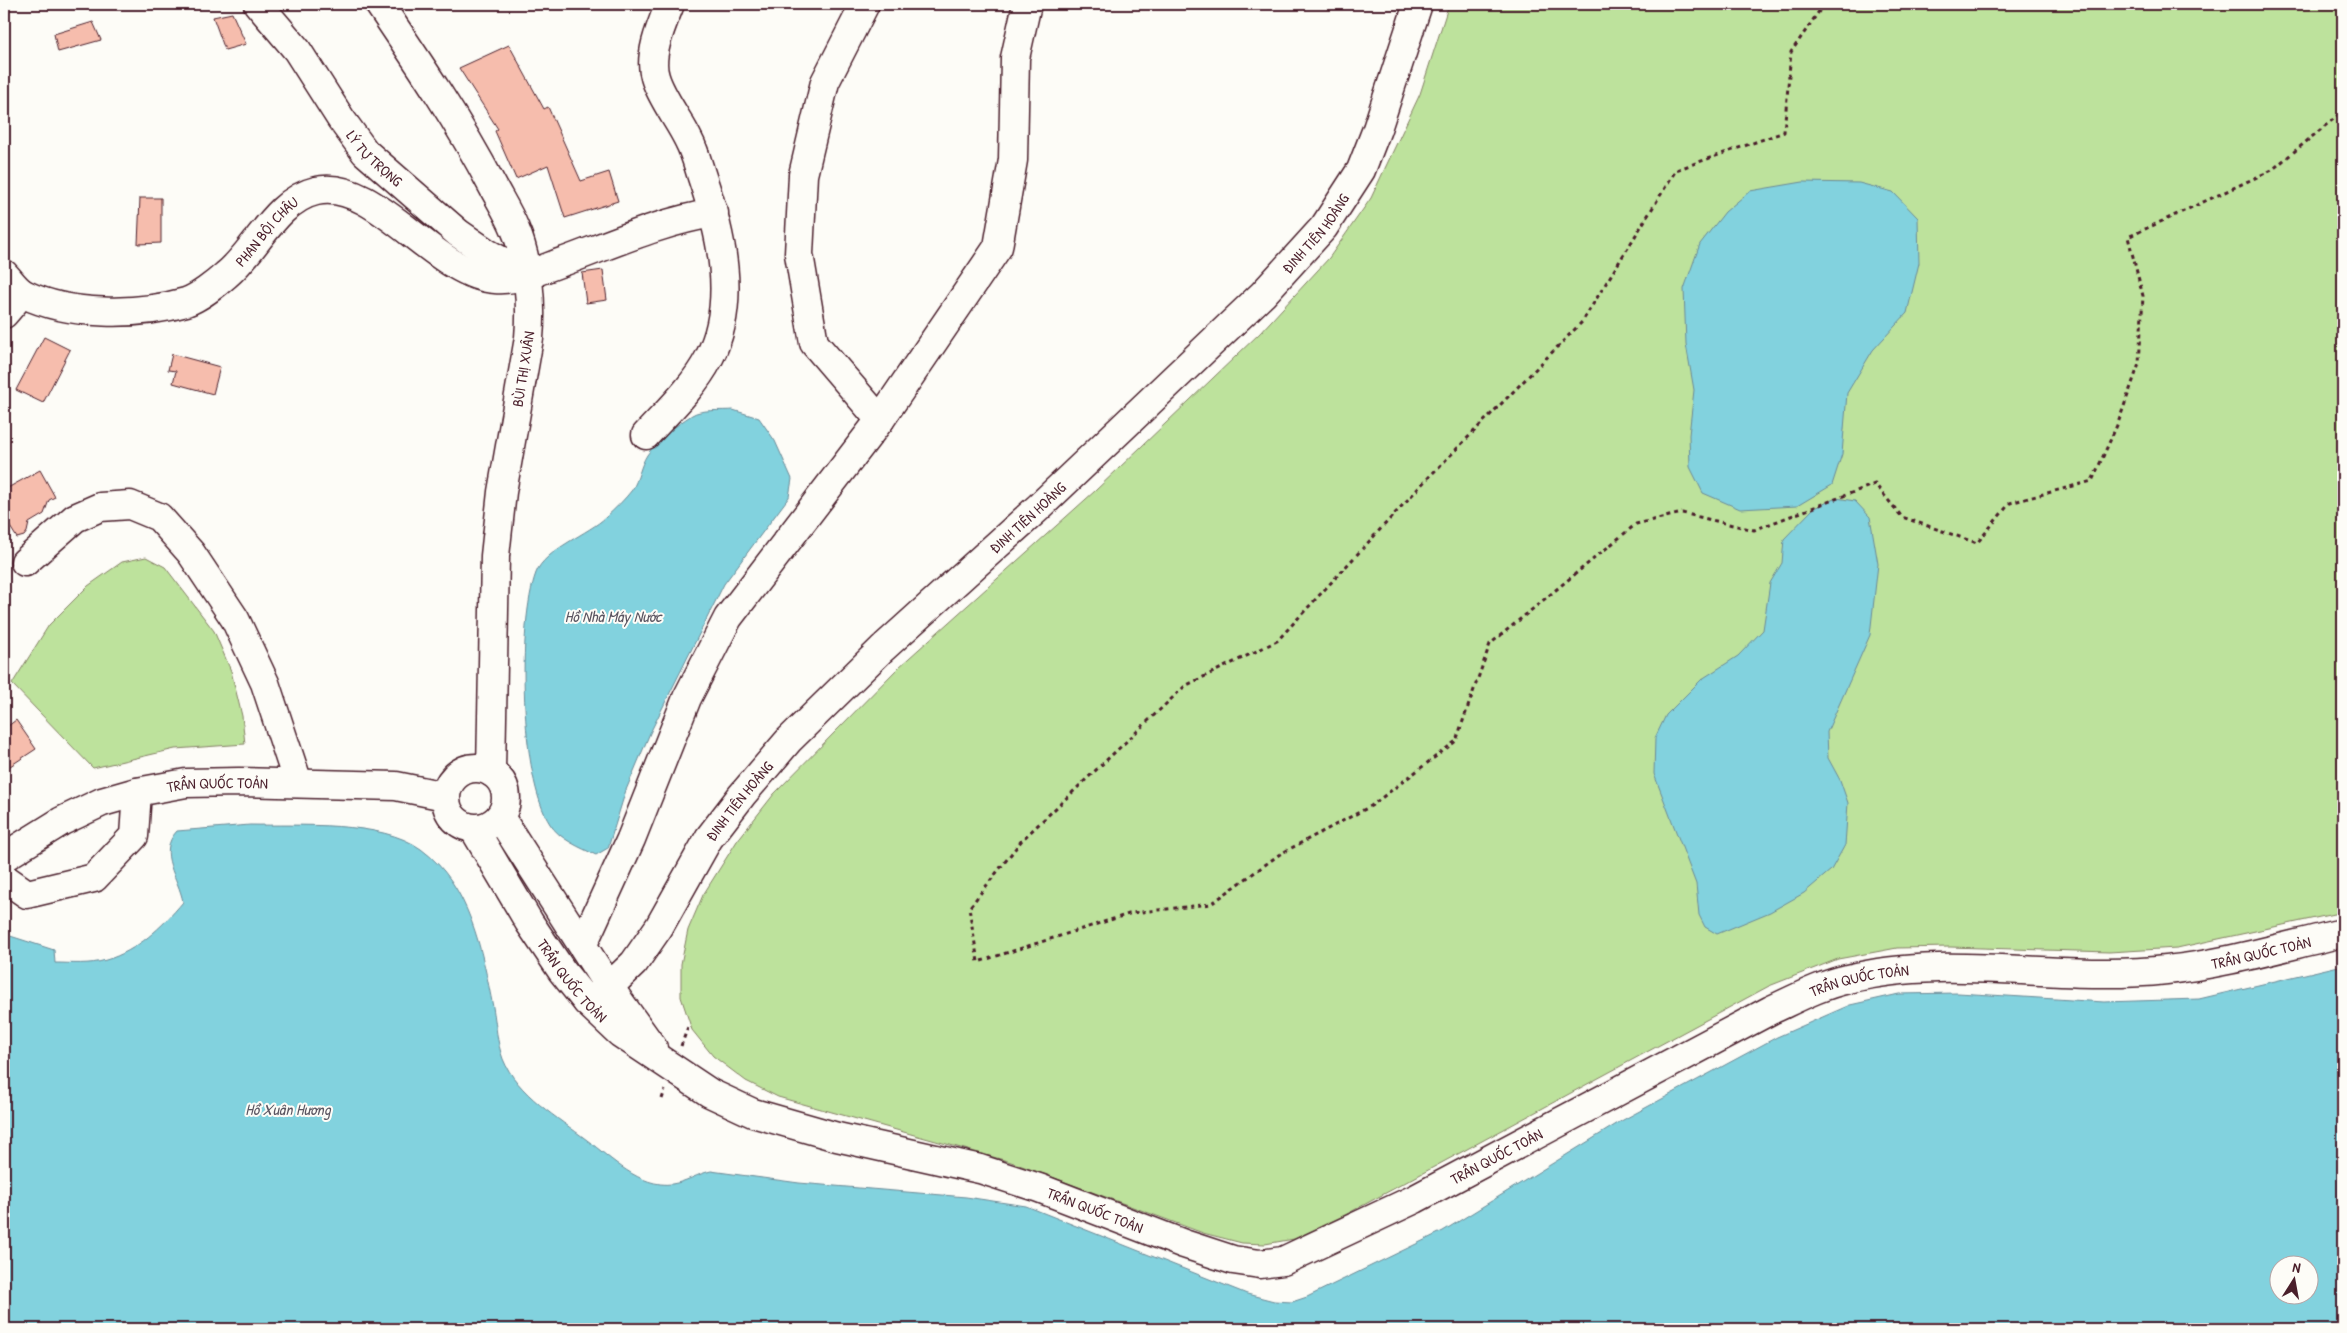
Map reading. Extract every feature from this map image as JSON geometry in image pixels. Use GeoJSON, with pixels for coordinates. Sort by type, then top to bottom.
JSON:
{"type":"FeatureCollection","features":[{"type":"Feature","properties":{"kind":"main road","name":"LÝ TỰ TRỌNG"},"geometry":{"type":"LineString","coordinates":[[258,4],[297,50],[341,119],[365,152],[458,233],[487,253],[527,275]]}},
{"type":"Feature","properties":{"kind":"main road","name":"BÙI THỊ XUÂN"},"geometry":{"type":"LineString","coordinates":[[379,4],[420,64],[478,158],[516,230],[527,275],[531,312],[529,338],[502,492],[495,556],[491,772]]}},
{"type":"Feature","properties":{"kind":"main road"},"geometry":{"type":"LineString","coordinates":[[646,435],[704,367],[716,340],[724,301],[722,249],[714,213],[690,142],[655,77],[654,62],[660,30],[670,4]]}},
{"type":"Feature","properties":{"kind":"main road"},"geometry":{"type":"LineString","coordinates":[[865,4],[822,91],[803,175],[799,254],[814,343],[880,420]]}},
{"type":"Feature","properties":{"kind":"main road"},"geometry":{"type":"LineString","coordinates":[[583,944],[631,839],[687,698],[728,618],[880,420],[998,247],[1013,160],[1015,58],[1027,4]]}},
{"type":"Feature","properties":{"kind":"main road","name":"ĐINH TIÊN HOÀNG"},"geometry":{"type":"LineString","coordinates":[[587,1002],[609,987],[634,963],[659,927],[709,838],[742,795],[789,740],[882,649],[1039,507],[1263,294],[1324,227],[1361,170],[1377,129],[1418,4]]}},
{"type":"Feature","properties":{"kind":"main road","name":"PHAN BỘI CHÂU"},"geometry":{"type":"LineString","coordinates":[[13,284],[76,310],[138,310],[188,302],[227,275],[258,238],[297,199],[315,191],[335,189],[379,209],[462,270],[495,280],[527,275],[683,218],[714,213]]}},
{"type":"Feature","properties":{"kind":"main road"},"geometry":{"type":"LineString","coordinates":[[4,314],[13,284]]}},
{"type":"Feature","properties":{"kind":"main road"},"geometry":{"type":"LineString","coordinates":[[25,562],[75,518],[100,507],[130,505],[159,517],[191,552],[236,620],[265,683],[298,782]]}},
{"type":"Feature","properties":{"kind":"main road"},"geometry":{"type":"LineString","coordinates":[[473,768],[491,772],[502,783],[506,798],[505,808],[500,817],[485,827],[474,829],[455,820],[449,812],[446,796],[452,781],[463,771],[473,768]]}},
{"type":"Feature","properties":{"kind":"main road","name":"TRẦN QUỐC TOẢN"},"geometry":{"type":"LineString","coordinates":[[4,857],[62,821],[102,802],[136,792],[186,783],[298,782],[396,786],[446,796]]}},
{"type":"Feature","properties":{"kind":"main road"},"geometry":{"type":"LineString","coordinates":[[4,878],[27,894],[94,878],[134,836],[136,792]]}},
{"type":"Feature","properties":{"kind":"main road","name":"TRẦN QUỐC TOẢN"},"geometry":{"type":"LineString","coordinates":[[500,817],[609,987],[663,1061]]}},
{"type":"Feature","properties":{"kind":"main road","name":"TRẦN QUỐC TOẢN"},"geometry":{"type":"LineString","coordinates":[[474,829],[529,922],[562,971],[587,1002],[620,1033],[710,1093],[753,1113],[838,1137],[980,1169],[1038,1188],[1184,1244],[1233,1260],[1260,1264],[1283,1261],[1406,1203],[1771,1010],[1840,981],[1918,970],[2081,972],[2165,970],[2223,960],[2343,933]]}},
{"type":"Feature","properties":{"kind":"path"},"geometry":{"type":"LineString","coordinates":[[1824,4],[1791,52],[1784,132],[1676,170],[1582,322],[1425,481],[1277,641],[1185,686],[1022,840],[969,908],[978,962],[1132,913],[1211,904],[1280,854],[1371,806],[1456,741],[1490,644],[1636,524],[1682,513],[1754,530],[1875,484],[1902,517],[1977,542],[2010,503],[2092,482],[2118,423],[2139,364],[2143,296],[2128,237],[2272,170],[2343,111]]}},
{"type":"Feature","properties":{"kind":"green space"},"geometry":{"type":"Polygon","coordinates":[[[1449,4],[2343,4],[2343,912],[2177,948],[2109,952],[1950,947],[1897,948],[1838,959],[1769,986],[1345,1215],[1294,1239],[1265,1244],[1242,1243],[1203,1233],[1011,1162],[778,1097],[746,1081],[713,1056],[692,1030],[681,997],[681,964],[688,930],[703,895],[737,841],[774,794],[899,667],[1095,491],[1260,333],[1329,258],[1371,198],[1420,94],[1449,4]]]}},
{"type":"Feature","properties":{"kind":"green space"},"geometry":{"type":"Polygon","coordinates":[[[146,557],[165,567],[214,631],[231,671],[242,716],[245,744],[175,749],[93,768],[12,684],[49,625],[88,586],[122,562],[146,557]]]}},
{"type":"Feature","properties":{"kind":"water"},"geometry":{"type":"Polygon","coordinates":[[[1803,182],[1859,183],[1893,192],[1918,218],[1919,263],[1907,313],[1873,350],[1847,393],[1842,454],[1832,485],[1797,506],[1740,509],[1703,493],[1690,467],[1689,435],[1694,390],[1686,344],[1684,289],[1700,244],[1725,212],[1750,191],[1803,182]]]}},
{"type":"Feature","properties":{"kind":"water","name":"Hồ Nhà Máy Nước"},"geometry":{"type":"Polygon","coordinates":[[[733,410],[759,418],[775,441],[792,479],[789,497],[724,584],[650,733],[626,790],[608,848],[596,855],[559,834],[550,824],[540,802],[532,773],[527,738],[524,663],[530,597],[536,573],[548,557],[557,549],[599,523],[623,500],[632,490],[647,455],[667,433],[696,413],[733,410]]]}},
{"type":"Feature","properties":{"kind":"water"},"geometry":{"type":"Polygon","coordinates":[[[1836,498],[1855,501],[1870,517],[1878,564],[1870,635],[1827,732],[1828,758],[1840,780],[1848,803],[1845,845],[1831,870],[1804,893],[1770,912],[1717,934],[1705,927],[1699,915],[1696,884],[1654,774],[1655,738],[1666,715],[1702,679],[1738,656],[1763,630],[1770,583],[1782,563],[1784,539],[1813,509],[1836,498]]]}},
{"type":"Feature","properties":{"kind":"water","name":"Hồ Xuân Hương"},"geometry":{"type":"Polygon","coordinates":[[[250,825],[315,825],[338,826],[384,833],[404,840],[421,849],[438,864],[451,881],[471,920],[484,964],[499,1047],[509,1072],[528,1094],[551,1114],[637,1177],[660,1184],[672,1184],[711,1171],[799,1183],[966,1197],[1026,1206],[1247,1294],[1274,1301],[1292,1302],[1307,1297],[1443,1231],[1623,1120],[1777,1037],[1850,1005],[1899,994],[1958,993],[2104,1002],[2199,999],[2343,965],[2343,1329],[4,1329],[4,934],[54,950],[55,963],[94,963],[128,951],[158,929],[183,902],[169,857],[171,839],[177,831],[250,825]]]}},
{"type":"Feature","properties":{"kind":"building"},"geometry":{"type":"Polygon","coordinates":[[[232,13],[246,44],[225,50],[213,17],[232,13]]]}},
{"type":"Feature","properties":{"kind":"building"},"geometry":{"type":"Polygon","coordinates":[[[93,22],[101,40],[58,52],[54,34],[93,22]]]}},
{"type":"Feature","properties":{"kind":"building"},"geometry":{"type":"Polygon","coordinates":[[[509,45],[544,109],[548,107],[581,181],[609,172],[618,201],[565,218],[548,165],[516,179],[495,131],[498,129],[459,68],[509,45]]]}},
{"type":"Feature","properties":{"kind":"building"},"geometry":{"type":"Polygon","coordinates":[[[140,198],[161,198],[161,243],[138,244],[140,198]]]}},
{"type":"Feature","properties":{"kind":"building"},"geometry":{"type":"Polygon","coordinates":[[[603,270],[607,300],[586,303],[582,273],[603,270]]]}},
{"type":"Feature","properties":{"kind":"building"},"geometry":{"type":"Polygon","coordinates":[[[44,337],[70,350],[43,403],[16,390],[44,337]]]}},
{"type":"Feature","properties":{"kind":"building"},"geometry":{"type":"Polygon","coordinates":[[[172,354],[220,367],[213,394],[173,383],[176,371],[168,370],[172,354]]]}},
{"type":"Feature","properties":{"kind":"building"},"geometry":{"type":"Polygon","coordinates":[[[40,470],[55,497],[49,500],[44,514],[29,523],[24,536],[17,538],[4,517],[4,490],[40,470]]]}},
{"type":"Feature","properties":{"kind":"building"},"geometry":{"type":"Polygon","coordinates":[[[16,720],[36,749],[4,770],[4,729],[16,720]]]}}]}
